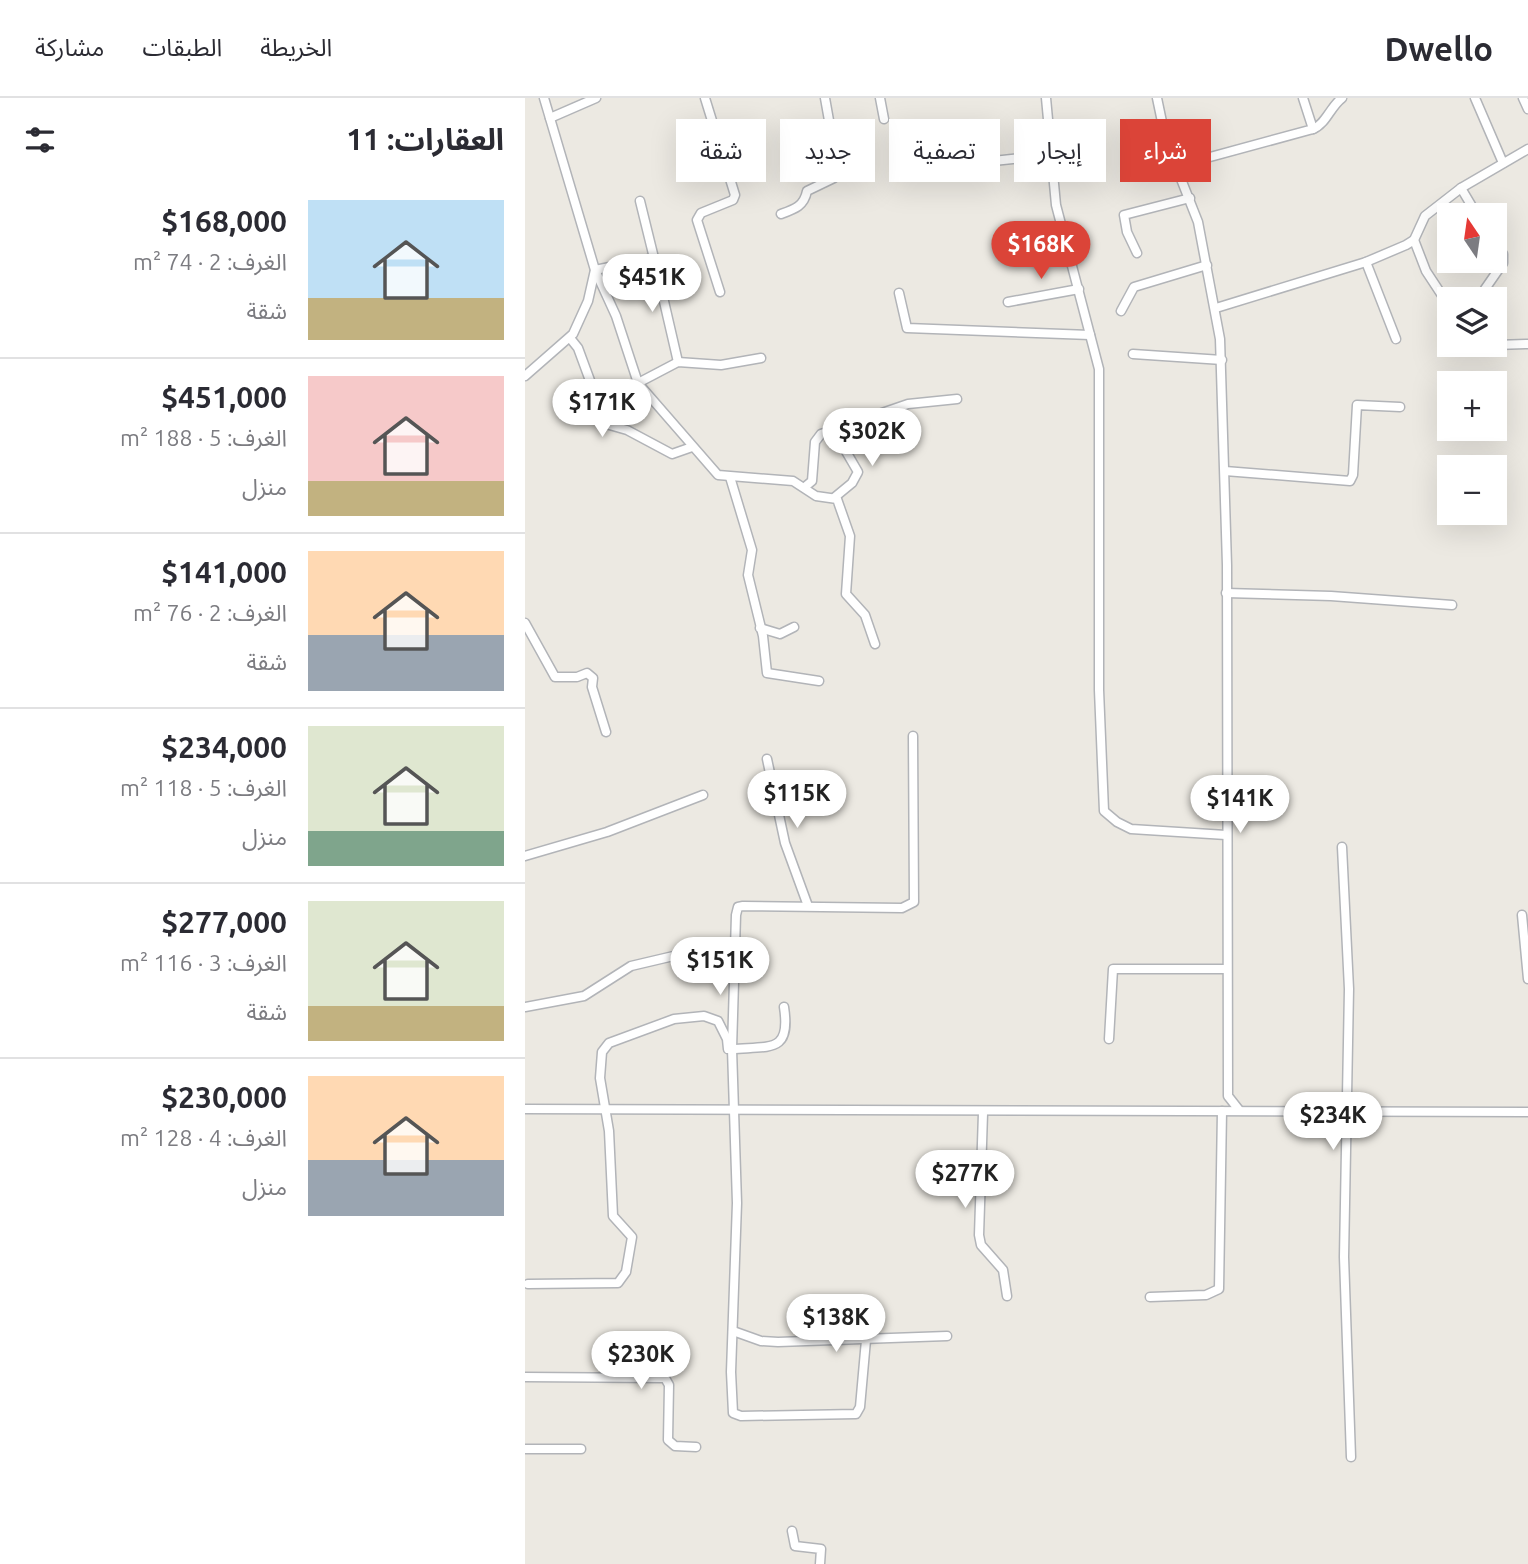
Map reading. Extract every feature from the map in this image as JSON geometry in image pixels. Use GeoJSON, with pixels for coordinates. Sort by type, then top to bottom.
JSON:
{"type":"FeatureCollection","features":[{"type":"Feature","properties":{"kind":"street"},"geometry":{"type":"LineString","coordinates":[[544,98],[594,270],[616,316],[638,383],[711,470],[730,477],[785,480],[806,486],[816,496],[835,496],[852,483],[858,472],[833,429]]}},
{"type":"Feature","properties":{"kind":"street"},"geometry":{"type":"LineString","coordinates":[[550,118],[596,98]]}},
{"type":"Feature","properties":{"kind":"street"},"geometry":{"type":"LineString","coordinates":[[705,98],[735,195],[726,205],[698,216],[720,292]]}},
{"type":"Feature","properties":{"kind":"street"},"geometry":{"type":"LineString","coordinates":[[781,214],[797,208],[806,198],[807,191],[834,178],[838,171],[825,98]]}},
{"type":"Feature","properties":{"kind":"street"},"geometry":{"type":"LineString","coordinates":[[880,98],[884,120]]}},
{"type":"Feature","properties":{"kind":"street"},"geometry":{"type":"LineString","coordinates":[[1046,98],[1047,119]]}},
{"type":"Feature","properties":{"kind":"street"},"geometry":{"type":"LineString","coordinates":[[1157,98],[1161,119]]}},
{"type":"Feature","properties":{"kind":"street"},"geometry":{"type":"LineString","coordinates":[[1303,98],[1313,130]]}},
{"type":"Feature","properties":{"kind":"street"},"geometry":{"type":"LineString","coordinates":[[1211,157],[1320,127],[1334,104],[1342,98]]}},
{"type":"Feature","properties":{"kind":"street"},"geometry":{"type":"LineString","coordinates":[[1475,98],[1503,163]]}},
{"type":"Feature","properties":{"kind":"street"},"geometry":{"type":"LineString","coordinates":[[1523,98],[1528,109]]}},
{"type":"Feature","properties":{"kind":"street"},"geometry":{"type":"LineString","coordinates":[[1216,308],[1366,262],[1414,240],[1425,216],[1461,188],[1528,149]]}},
{"type":"Feature","properties":{"kind":"street"},"geometry":{"type":"LineString","coordinates":[[1053,182],[1056,205],[1079,289],[1100,384],[1099,690],[1104,811],[1131,829],[1226,835]]}},
{"type":"Feature","properties":{"kind":"street"},"geometry":{"type":"LineString","coordinates":[[1150,1297],[1206,1295],[1219,1289],[1220,1111],[1228,1096],[1226,593],[1222,360],[1216,308],[1207,265],[1184,182]]}},
{"type":"Feature","properties":{"kind":"street"},"geometry":{"type":"LineString","coordinates":[[1461,188],[1470,203]]}},
{"type":"Feature","properties":{"kind":"street"},"geometry":{"type":"LineString","coordinates":[[1137,253],[1127,232],[1124,215],[1190,198]]}},
{"type":"Feature","properties":{"kind":"street"},"geometry":{"type":"LineString","coordinates":[[640,201],[678,362]]}},
{"type":"Feature","properties":{"kind":"street"},"geometry":{"type":"LineString","coordinates":[[1414,240],[1426,271],[1437,288]]}},
{"type":"Feature","properties":{"kind":"street"},"geometry":{"type":"LineString","coordinates":[[594,270],[654,258]]}},
{"type":"Feature","properties":{"kind":"street"},"geometry":{"type":"LineString","coordinates":[[1366,262],[1396,339]]}},
{"type":"Feature","properties":{"kind":"street"},"geometry":{"type":"LineString","coordinates":[[1121,311],[1134,287],[1207,265]]}},
{"type":"Feature","properties":{"kind":"street"},"geometry":{"type":"LineString","coordinates":[[525,376],[570,338],[588,301],[594,270]]}},
{"type":"Feature","properties":{"kind":"street"},"geometry":{"type":"LineString","coordinates":[[1008,302],[1079,289]]}},
{"type":"Feature","properties":{"kind":"street"},"geometry":{"type":"LineString","coordinates":[[899,293],[907,328],[1090,335]]}},
{"type":"Feature","properties":{"kind":"street"},"geometry":{"type":"LineString","coordinates":[[570,338],[578,348],[607,425],[627,430],[672,454],[692,447]]}},
{"type":"Feature","properties":{"kind":"street"},"geometry":{"type":"LineString","coordinates":[[1507,345],[1528,344]]}},
{"type":"Feature","properties":{"kind":"street"},"geometry":{"type":"LineString","coordinates":[[1133,354],[1222,360]]}},
{"type":"Feature","properties":{"kind":"street"},"geometry":{"type":"LineString","coordinates":[[638,383],[678,362],[721,365],[761,358]]}},
{"type":"Feature","properties":{"kind":"street"},"geometry":{"type":"LineString","coordinates":[[806,486],[812,481],[817,437],[908,404],[957,399]]}},
{"type":"Feature","properties":{"kind":"street"},"geometry":{"type":"LineString","coordinates":[[1225,471],[1350,481],[1353,475],[1357,405],[1400,407]]}},
{"type":"Feature","properties":{"kind":"street"},"geometry":{"type":"LineString","coordinates":[[730,477],[752,550],[748,575],[767,673],[819,681]]}},
{"type":"Feature","properties":{"kind":"street"},"geometry":{"type":"LineString","coordinates":[[835,496],[845,514],[850,536],[846,594],[865,615],[876,644]]}},
{"type":"Feature","properties":{"kind":"street"},"geometry":{"type":"LineString","coordinates":[[1226,593],[1331,596],[1452,605]]}},
{"type":"Feature","properties":{"kind":"street"},"geometry":{"type":"LineString","coordinates":[[525,623],[555,677],[577,677],[587,673],[593,678],[592,687],[606,732]]}},
{"type":"Feature","properties":{"kind":"street"},"geometry":{"type":"LineString","coordinates":[[760,628],[780,634],[794,627]]}},
{"type":"Feature","properties":{"kind":"street"},"geometry":{"type":"LineString","coordinates":[[732,1112],[736,909],[743,906],[902,908],[913,902],[913,736]]}},
{"type":"Feature","properties":{"kind":"street"},"geometry":{"type":"LineString","coordinates":[[767,759],[783,833],[808,906]]}},
{"type":"Feature","properties":{"kind":"street"},"geometry":{"type":"LineString","coordinates":[[525,856],[607,832],[703,795]]}},
{"type":"Feature","properties":{"kind":"street"},"geometry":{"type":"LineString","coordinates":[[1342,847],[1349,989],[1344,1257],[1351,1457]]}},
{"type":"Feature","properties":{"kind":"street"},"geometry":{"type":"LineString","coordinates":[[1522,915],[1528,979]]}},
{"type":"Feature","properties":{"kind":"street"},"geometry":{"type":"LineString","coordinates":[[525,1007],[584,996],[631,966],[682,954]]}},
{"type":"Feature","properties":{"kind":"street"},"geometry":{"type":"LineString","coordinates":[[1109,1039],[1113,969],[1226,969]]}},
{"type":"Feature","properties":{"kind":"street"},"geometry":{"type":"LineString","coordinates":[[732,1049],[778,1043],[785,1038],[788,1028],[785,1007]]}},
{"type":"Feature","properties":{"kind":"street"},"geometry":{"type":"LineString","coordinates":[[528,1284],[608,1284],[624,1279],[632,1237],[613,1216],[606,1110],[600,1078],[602,1052],[610,1043],[656,1024],[704,1016],[718,1021],[727,1039],[737,1203],[732,1409],[735,1415],[856,1414],[860,1407],[866,1340]]}},
{"type":"Feature","properties":{"kind":"street"},"geometry":{"type":"LineString","coordinates":[[1228,1096],[1239,1110]]}},
{"type":"Feature","properties":{"kind":"street"},"geometry":{"type":"LineString","coordinates":[[525,1110],[1528,1112]]}},
{"type":"Feature","properties":{"kind":"street"},"geometry":{"type":"LineString","coordinates":[[983,1113],[979,1235],[981,1245],[1003,1269],[1007,1296]]}},
{"type":"Feature","properties":{"kind":"street"},"geometry":{"type":"LineString","coordinates":[[733,1331],[761,1341],[947,1336]]}},
{"type":"Feature","properties":{"kind":"street"},"geometry":{"type":"LineString","coordinates":[[525,1377],[666,1378],[669,1385],[668,1440],[675,1446],[696,1447]]}},
{"type":"Feature","properties":{"kind":"street"},"geometry":{"type":"LineString","coordinates":[[525,1448],[582,1449]]}},
{"type":"Feature","properties":{"kind":"street"},"geometry":{"type":"LineString","coordinates":[[792,1531],[796,1547],[821,1549],[820,1564]]}}]}
